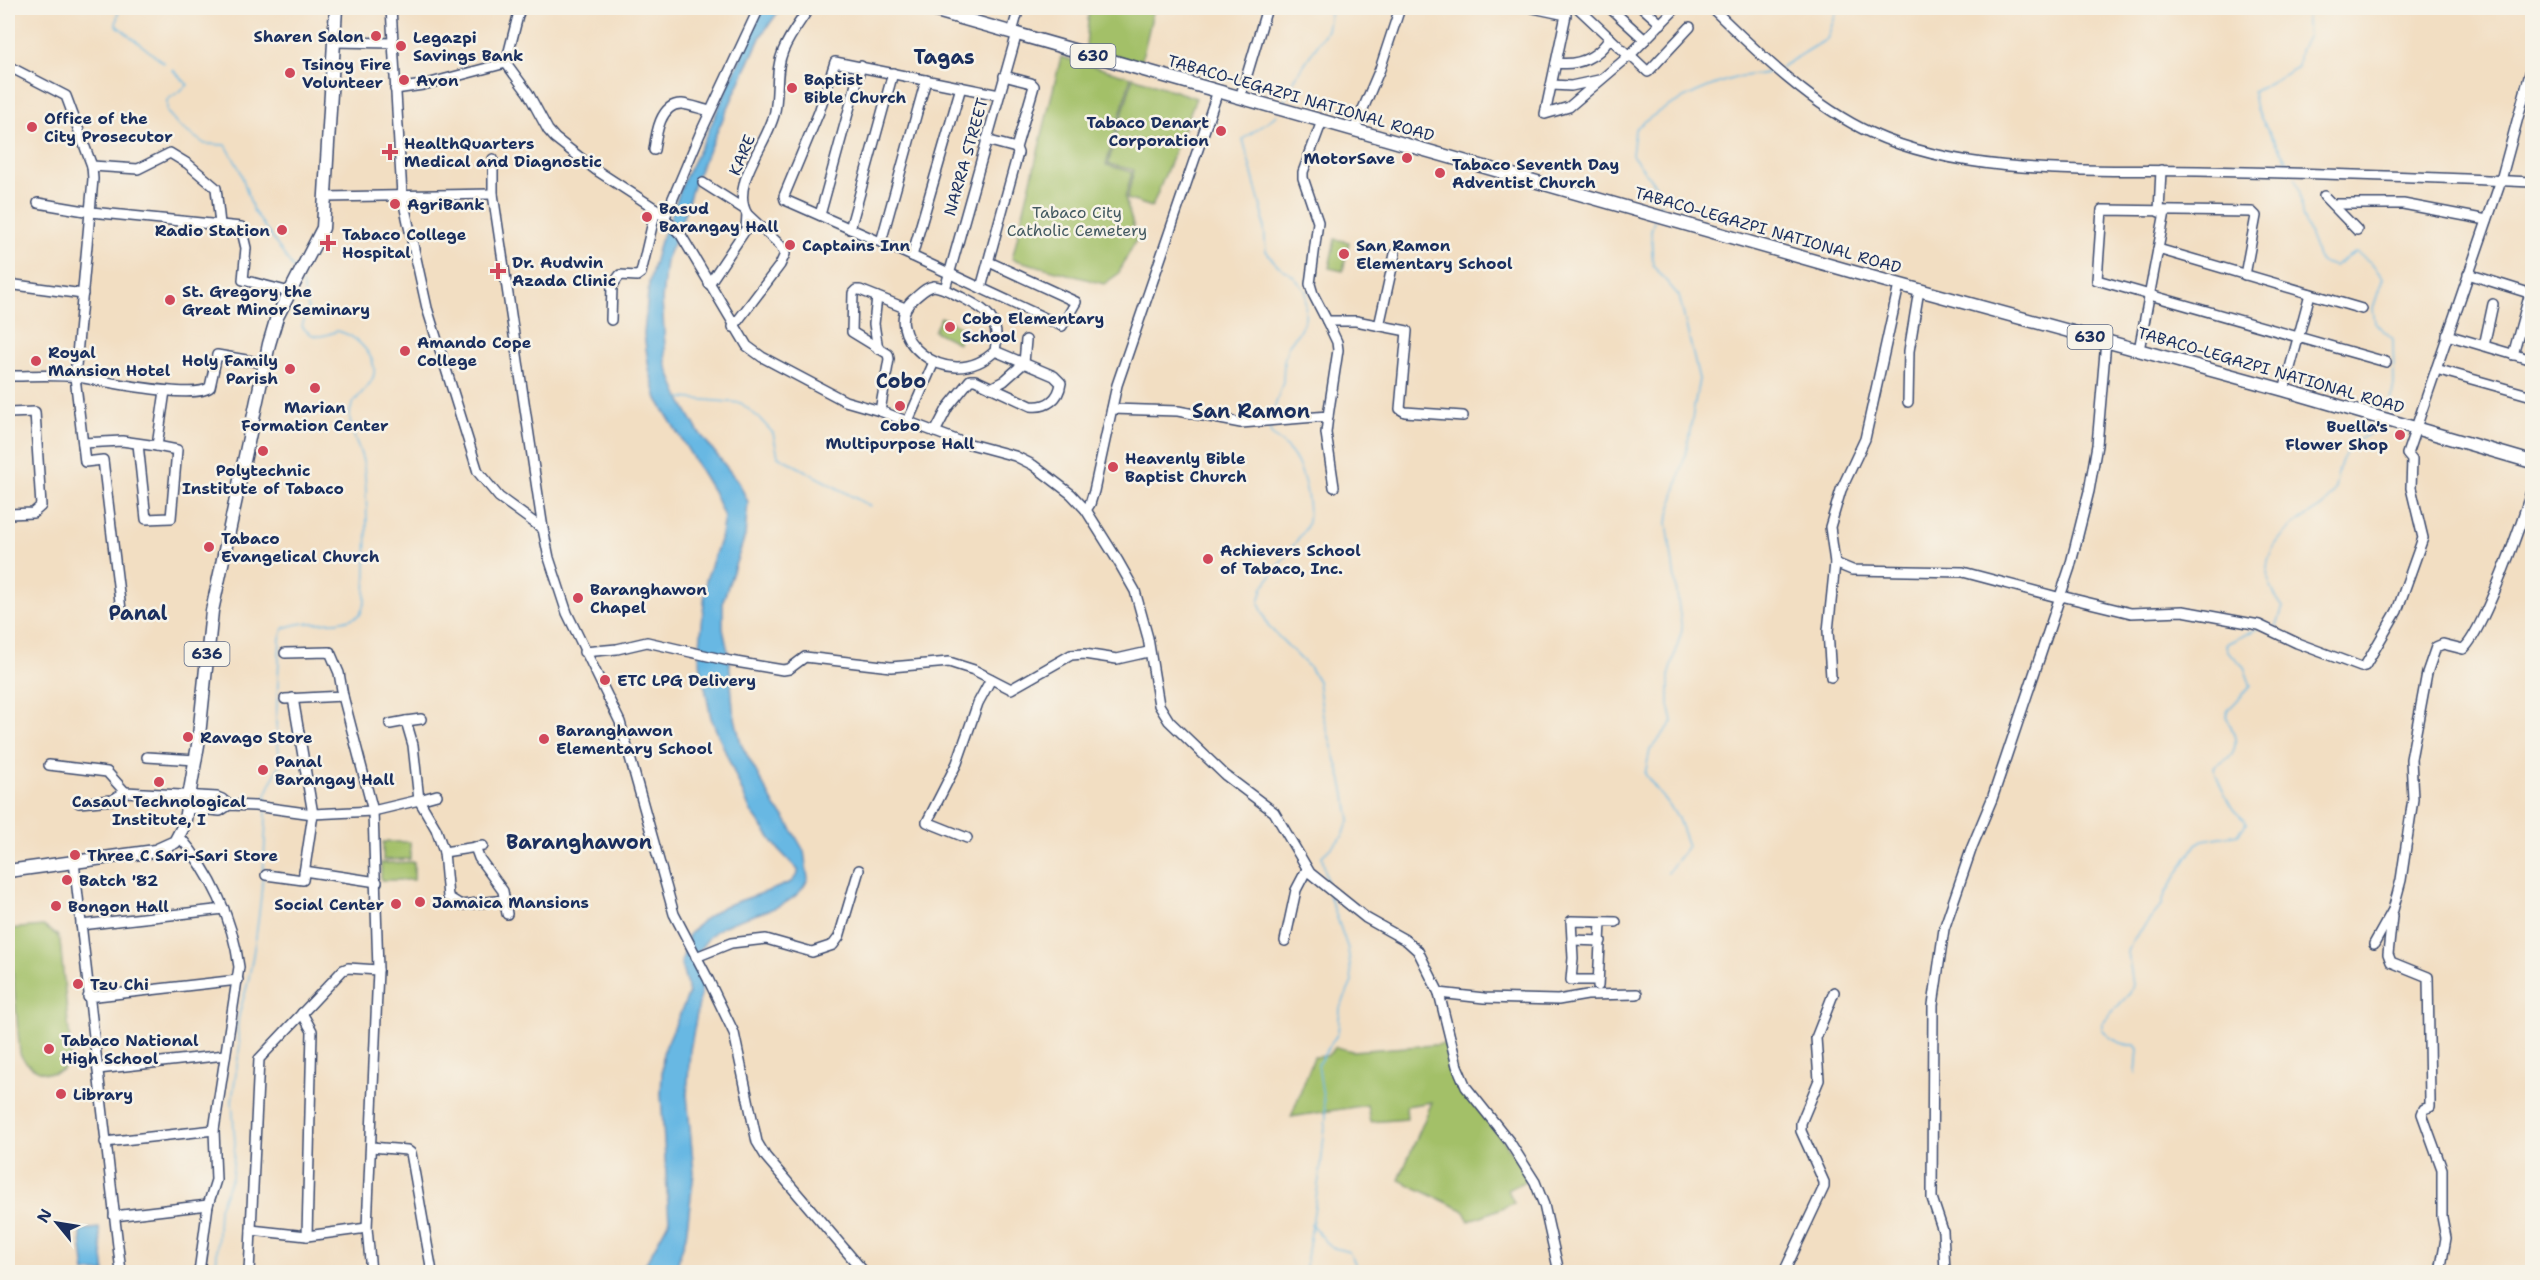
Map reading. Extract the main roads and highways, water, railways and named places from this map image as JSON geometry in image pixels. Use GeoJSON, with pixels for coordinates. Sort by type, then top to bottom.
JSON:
{"type":"FeatureCollection","features":[{"type":"Feature","properties":{"kind":"main road","name":"636"},"geometry":{"type":"LineString","coordinates":[[8,871],[155,850],[171,845],[180,837],[188,808],[196,760],[212,610],[264,363],[275,322],[323,228],[336,8]]}},
{"type":"Feature","properties":{"kind":"main road","name":"TABACO-LEGAZPI NATIONAL ROAD"},"geometry":{"type":"LineString","coordinates":[[926,8],[1899,285],[2284,390],[2532,462]]}},
{"type":"Feature","properties":{"kind":"water"},"geometry":{"type":"Polygon","coordinates":[[[763,8],[781,8],[761,36],[695,180],[680,227],[666,260],[662,300],[666,363],[679,397],[698,431],[739,483],[748,502],[745,536],[723,601],[723,629],[729,656],[733,709],[741,744],[776,808],[785,818],[804,851],[808,879],[801,891],[779,906],[716,931],[693,960],[703,982],[690,1050],[687,1095],[694,1173],[686,1236],[675,1272],[641,1272],[669,1221],[661,1094],[663,1053],[689,993],[681,964],[689,934],[702,921],[722,907],[791,882],[798,874],[798,870],[779,850],[750,810],[711,718],[699,657],[706,580],[720,540],[724,517],[713,491],[657,399],[649,369],[644,334],[649,283],[660,241],[684,180],[763,8]]]}},
{"type":"Feature","properties":{"kind":"water"},"geometry":{"type":"Polygon","coordinates":[[[99,1228],[105,1272],[85,1272],[80,1230],[99,1228]]]}},
{"type":"Feature","properties":{"kind":"waterway"},"geometry":{"type":"LineString","coordinates":[[119,8],[116,25],[164,63]]}},
{"type":"Feature","properties":{"kind":"waterway"},"geometry":{"type":"LineString","coordinates":[[1282,105],[1295,78],[1327,30],[1331,8]]}},
{"type":"Feature","properties":{"kind":"waterway"},"geometry":{"type":"LineString","coordinates":[[1781,67],[1827,39],[1838,8]]}},
{"type":"Feature","properties":{"kind":"waterway"},"geometry":{"type":"LineString","coordinates":[[2292,170],[2256,110],[2253,92],[2298,67],[2300,50],[2308,36],[2306,8]]}},
{"type":"Feature","properties":{"kind":"waterway"},"geometry":{"type":"LineString","coordinates":[[173,70],[188,85],[167,100],[167,112],[180,127],[205,144],[226,145],[240,170],[253,210],[295,271]]}},
{"type":"Feature","properties":{"kind":"waterway"},"geometry":{"type":"LineString","coordinates":[[1658,211],[1663,195],[1632,155],[1635,129],[1670,105],[1698,92],[1738,77],[1774,70]]}},
{"type":"Feature","properties":{"kind":"waterway"},"geometry":{"type":"LineString","coordinates":[[1272,415],[1283,382],[1284,361],[1288,346],[1300,330],[1305,318],[1306,291],[1293,276],[1276,264],[1266,251],[1263,215],[1243,139],[1277,115]]}},
{"type":"Feature","properties":{"kind":"waterway"},"geometry":{"type":"LineString","coordinates":[[2295,178],[2300,193],[2302,215],[2320,262],[2334,266],[2356,252],[2370,262],[2383,278],[2373,308],[2375,323],[2393,339],[2394,384],[2389,414]]}},
{"type":"Feature","properties":{"kind":"waterway"},"geometry":{"type":"LineString","coordinates":[[1654,221],[1651,231],[1653,266],[1679,296],[1699,379],[1687,448],[1667,522],[1682,630],[1669,673],[1669,705],[1673,722],[1650,750],[1645,774],[1677,816],[1688,846],[1668,872]]}},
{"type":"Feature","properties":{"kind":"waterway"},"geometry":{"type":"LineString","coordinates":[[266,804],[266,795],[280,763],[276,722],[280,638],[284,628],[303,623],[350,619],[360,615],[365,601],[366,483],[363,460],[351,428],[350,414],[354,402],[372,380],[374,367],[365,349],[350,336],[337,331],[318,336],[310,334],[302,326],[308,308],[302,283]]}},
{"type":"Feature","properties":{"kind":"waterway"},"geometry":{"type":"LineString","coordinates":[[681,398],[741,403],[773,433],[778,456],[870,506]]}},
{"type":"Feature","properties":{"kind":"waterway"},"geometry":{"type":"LineString","coordinates":[[2274,628],[2276,628],[2283,607],[2269,582],[2267,571],[2272,550],[2287,531],[2329,500],[2342,460],[2350,447],[2362,438],[2385,427],[2386,424]]}},
{"type":"Feature","properties":{"kind":"waterway"},"geometry":{"type":"LineString","coordinates":[[1269,426],[1271,434],[1289,450],[1297,462],[1303,477],[1309,513],[1306,528],[1263,587],[1259,603],[1268,626],[1309,667],[1318,681],[1323,716],[1342,781],[1350,819],[1342,837],[1322,856],[1327,881]]}},
{"type":"Feature","properties":{"kind":"waterway"},"geometry":{"type":"LineString","coordinates":[[2136,1073],[2138,1049],[2135,1045],[2121,1043],[2109,1036],[2102,1030],[2102,1023],[2130,993],[2133,985],[2128,952],[2132,941],[2162,905],[2165,894],[2196,844],[2203,840],[2238,834],[2246,824],[2231,806],[2214,768],[2227,759],[2235,747],[2233,732],[2226,717],[2228,710],[2251,686],[2244,667],[2227,650],[2226,644],[2257,629]]}},
{"type":"Feature","properties":{"kind":"waterway"},"geometry":{"type":"LineString","coordinates":[[216,1272],[219,1208],[232,1177],[235,1143],[232,1101],[240,1044],[237,1027],[256,937],[263,874],[266,812]]}},
{"type":"Feature","properties":{"kind":"waterway"},"geometry":{"type":"LineString","coordinates":[[1305,1272],[1326,1117],[1318,1064],[1338,1033],[1340,1008],[1352,982],[1348,949],[1328,892]]}},
{"type":"Feature","properties":{"kind":"waterway"},"geometry":{"type":"LineString","coordinates":[[1311,1224],[1331,1247],[1349,1252],[1355,1263],[1354,1272]]}},
{"type":"Feature","properties":{"kind":"place","name":"Sharen Salon"},"geometry":{"type":"Point","coordinates":[376,36]}},
{"type":"Feature","properties":{"kind":"place","name":"Legazpi Savings Bank"},"geometry":{"type":"Point","coordinates":[401,46]}},
{"type":"Feature","properties":{"kind":"place","name":"Tsinoy Fire Volunteer"},"geometry":{"type":"Point","coordinates":[290,73]}},
{"type":"Feature","properties":{"kind":"place","name":"Avon"},"geometry":{"type":"Point","coordinates":[404,80]}},
{"type":"Feature","properties":{"kind":"place","name":"Baptist Bible Church"},"geometry":{"type":"Point","coordinates":[792,88]}},
{"type":"Feature","properties":{"kind":"place","name":"Office of the City Prosecutor"},"geometry":{"type":"Point","coordinates":[32,127]}},
{"type":"Feature","properties":{"kind":"place","name":"Tabaco Denart Corporation"},"geometry":{"type":"Point","coordinates":[1221,131]}},
{"type":"Feature","properties":{"kind":"place","name":"HealthQuarters Medical and Diagnostic"},"geometry":{"type":"Point","coordinates":[390,152]}},
{"type":"Feature","properties":{"kind":"place","name":"MotorSave"},"geometry":{"type":"Point","coordinates":[1407,158]}},
{"type":"Feature","properties":{"kind":"place","name":"Tabaco Seventh Day Adventist Church"},"geometry":{"type":"Point","coordinates":[1440,173]}},
{"type":"Feature","properties":{"kind":"place","name":"AgriBank"},"geometry":{"type":"Point","coordinates":[395,204]}},
{"type":"Feature","properties":{"kind":"place","name":"Basud Barangay Hall"},"geometry":{"type":"Point","coordinates":[647,217]}},
{"type":"Feature","properties":{"kind":"place","name":"Radio Station"},"geometry":{"type":"Point","coordinates":[282,230]}},
{"type":"Feature","properties":{"kind":"place","name":"Tabaco College Hospital"},"geometry":{"type":"Point","coordinates":[328,243]}},
{"type":"Feature","properties":{"kind":"place","name":"Captains Inn"},"geometry":{"type":"Point","coordinates":[790,245]}},
{"type":"Feature","properties":{"kind":"place","name":"San Ramon Elementary School"},"geometry":{"type":"Point","coordinates":[1344,254]}},
{"type":"Feature","properties":{"kind":"place","name":"Dr. Audwin Azada Clinic"},"geometry":{"type":"Point","coordinates":[498,271]}},
{"type":"Feature","properties":{"kind":"place","name":"St. Gregory the Great Minor Seminary"},"geometry":{"type":"Point","coordinates":[170,300]}},
{"type":"Feature","properties":{"kind":"place","name":"Cobo Elementary School"},"geometry":{"type":"Point","coordinates":[950,327]}},
{"type":"Feature","properties":{"kind":"place","name":"Amando Cope College"},"geometry":{"type":"Point","coordinates":[405,351]}},
{"type":"Feature","properties":{"kind":"place","name":"Royal Mansion Hotel"},"geometry":{"type":"Point","coordinates":[36,361]}},
{"type":"Feature","properties":{"kind":"place","name":"Holy Family Parish"},"geometry":{"type":"Point","coordinates":[290,369]}},
{"type":"Feature","properties":{"kind":"place","name":"Marian Formation Center"},"geometry":{"type":"Point","coordinates":[315,388]}},
{"type":"Feature","properties":{"kind":"place","name":"Cobo Multipurpose Hall"},"geometry":{"type":"Point","coordinates":[900,406]}},
{"type":"Feature","properties":{"kind":"place","name":"Buella's Flower Shop"},"geometry":{"type":"Point","coordinates":[2400,435]}},
{"type":"Feature","properties":{"kind":"place","name":"Polytechnic Institute of Tabaco"},"geometry":{"type":"Point","coordinates":[263,451]}},
{"type":"Feature","properties":{"kind":"place","name":"Heavenly Bible Baptist Church"},"geometry":{"type":"Point","coordinates":[1113,467]}},
{"type":"Feature","properties":{"kind":"place","name":"Tabaco Evangelical Church"},"geometry":{"type":"Point","coordinates":[209,547]}},
{"type":"Feature","properties":{"kind":"place","name":"Achievers School of Tabaco, Inc."},"geometry":{"type":"Point","coordinates":[1208,559]}},
{"type":"Feature","properties":{"kind":"place","name":"Baranghawon Chapel"},"geometry":{"type":"Point","coordinates":[578,598]}},
{"type":"Feature","properties":{"kind":"place","name":"ETC LPG Delivery"},"geometry":{"type":"Point","coordinates":[605,680]}},
{"type":"Feature","properties":{"kind":"place","name":"Ravago Store"},"geometry":{"type":"Point","coordinates":[188,737]}},
{"type":"Feature","properties":{"kind":"place","name":"Baranghawon Elementary School"},"geometry":{"type":"Point","coordinates":[544,739]}},
{"type":"Feature","properties":{"kind":"place","name":"Panal Barangay Hall"},"geometry":{"type":"Point","coordinates":[263,770]}},
{"type":"Feature","properties":{"kind":"place","name":"Casaul Technological Institute, I"},"geometry":{"type":"Point","coordinates":[159,782]}},
{"type":"Feature","properties":{"kind":"place","name":"Three C Sari-Sari Store"},"geometry":{"type":"Point","coordinates":[75,855]}},
{"type":"Feature","properties":{"kind":"place","name":"Batch '82"},"geometry":{"type":"Point","coordinates":[67,880]}},
{"type":"Feature","properties":{"kind":"place","name":"Jamaica Mansions"},"geometry":{"type":"Point","coordinates":[420,902]}},
{"type":"Feature","properties":{"kind":"place","name":"Social Center"},"geometry":{"type":"Point","coordinates":[396,904]}},
{"type":"Feature","properties":{"kind":"place","name":"Bongon Hall"},"geometry":{"type":"Point","coordinates":[56,906]}},
{"type":"Feature","properties":{"kind":"place","name":"Tzu Chi"},"geometry":{"type":"Point","coordinates":[78,984]}},
{"type":"Feature","properties":{"kind":"place","name":"Tabaco National High School"},"geometry":{"type":"Point","coordinates":[49,1049]}},
{"type":"Feature","properties":{"kind":"place","name":"Library"},"geometry":{"type":"Point","coordinates":[61,1094]}},
{"type":"Feature","properties":{"kind":"district","name":"Tagas"},"geometry":{"type":"Point","coordinates":[944,57]}},
{"type":"Feature","properties":{"kind":"district","name":"Cobo"},"geometry":{"type":"Point","coordinates":[901,381]}},
{"type":"Feature","properties":{"kind":"district","name":"San Ramon"},"geometry":{"type":"Point","coordinates":[1251,411]}},
{"type":"Feature","properties":{"kind":"district","name":"Panal"},"geometry":{"type":"Point","coordinates":[138,613]}},
{"type":"Feature","properties":{"kind":"district","name":"Baranghawon"},"geometry":{"type":"Point","coordinates":[579,842]}},
{"type":"Feature","properties":{"kind":"park label","name":"Tabaco City Catholic Cemetery"},"geometry":{"type":"Point","coordinates":[1077,221]}}]}
